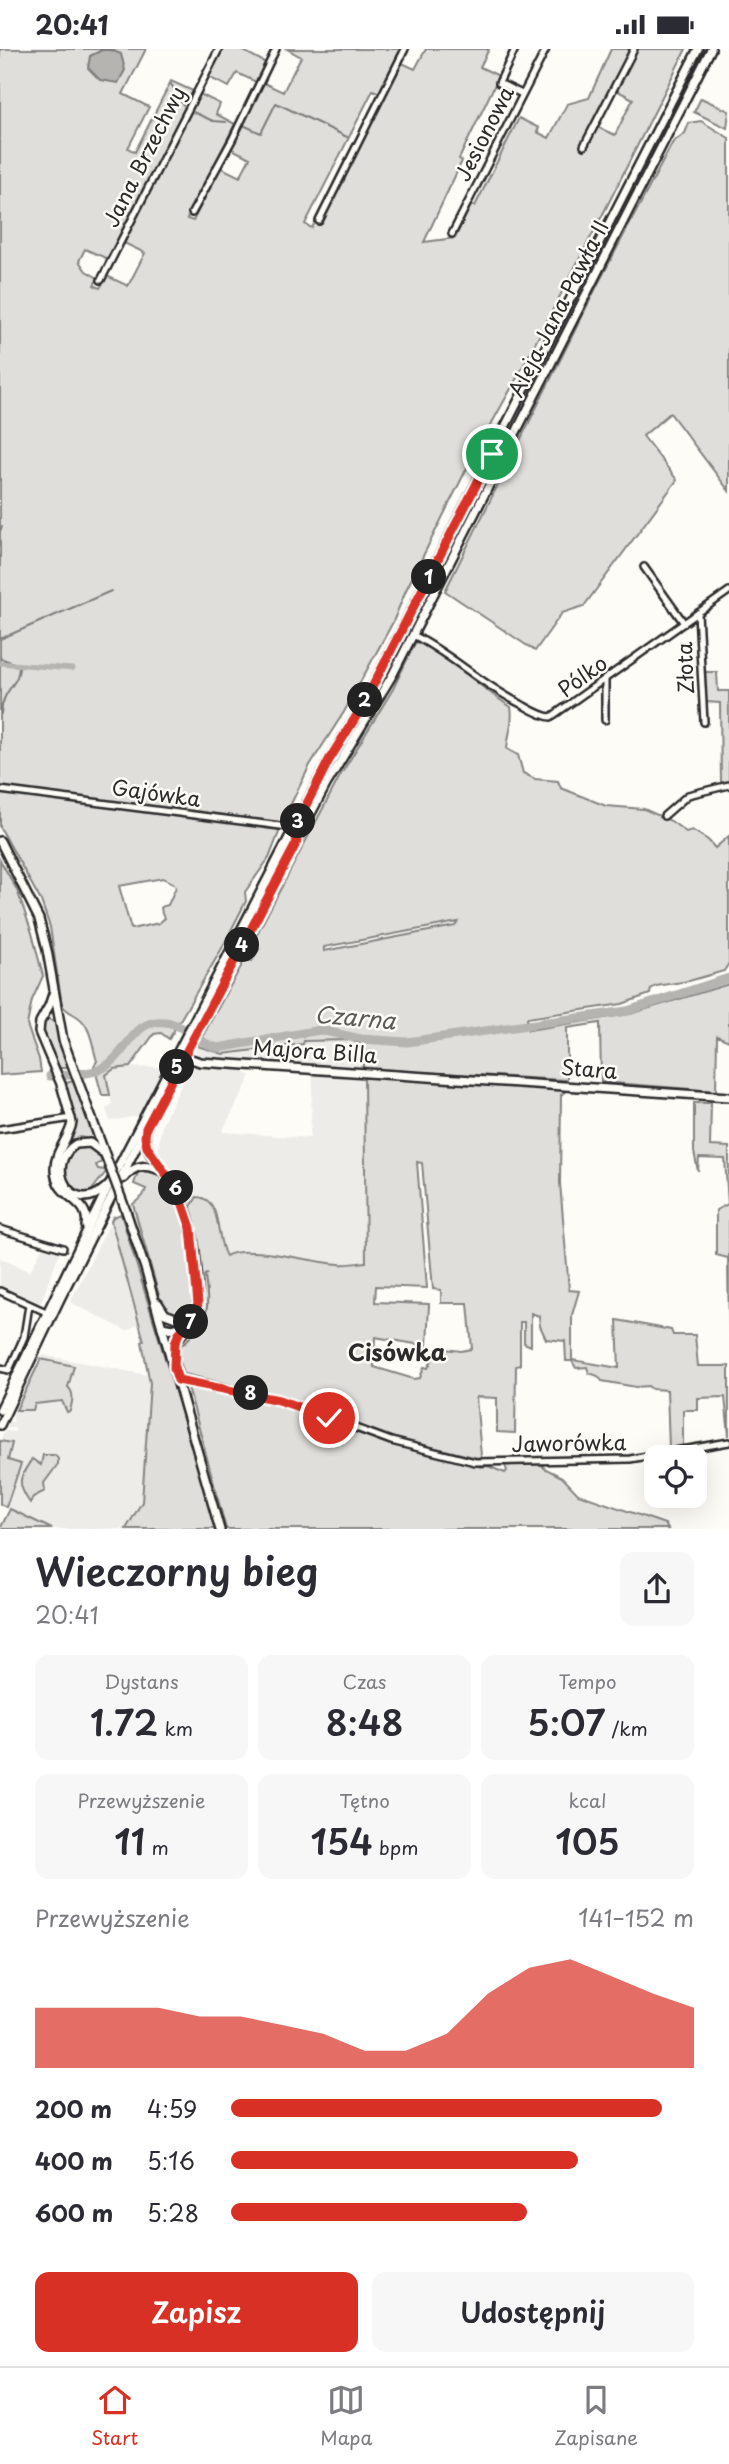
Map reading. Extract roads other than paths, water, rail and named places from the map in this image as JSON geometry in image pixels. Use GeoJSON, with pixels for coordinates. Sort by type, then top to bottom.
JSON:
{"type":"FeatureCollection","features":[{"type":"Feature","properties":{"kind":"main road","name":"Aleja Jana Pawła II"},"geometry":{"type":"LineString","coordinates":[[195,1026],[329,760],[362,707],[698,49]]}},
{"type":"Feature","properties":{"kind":"main road","name":"Aleja Jana Pawła II"},"geometry":{"type":"LineString","coordinates":[[195,1026],[245,945],[331,776],[393,674],[711,49]]}},
{"type":"Feature","properties":{"kind":"main road"},"geometry":{"type":"LineString","coordinates":[[0,841],[39,919],[71,1063],[126,1211],[220,1529]]}},
{"type":"Feature","properties":{"kind":"main road"},"geometry":{"type":"LineString","coordinates":[[55,989],[39,1025],[39,1034],[54,1066],[72,1118],[72,1126],[58,1154],[55,1170],[60,1188],[84,1208],[87,1215],[82,1240]]}},
{"type":"Feature","properties":{"kind":"main road"},"geometry":{"type":"LineString","coordinates":[[42,1019],[49,1016],[59,1018]]}},
{"type":"Feature","properties":{"kind":"main road"},"geometry":{"type":"LineString","coordinates":[[0,1410],[110,1183],[195,1026]]}},
{"type":"Feature","properties":{"kind":"main road"},"geometry":{"type":"LineString","coordinates":[[0,1425],[183,1056],[187,1040]]}},
{"type":"Feature","properties":{"kind":"main road","name":"Majora Billa"},"geometry":{"type":"LineString","coordinates":[[183,1056],[200,1062],[447,1079]]}},
{"type":"Feature","properties":{"kind":"main road","name":"Stara"},"geometry":{"type":"LineString","coordinates":[[447,1079],[729,1097]]}},
{"type":"Feature","properties":{"kind":"main road"},"geometry":{"type":"LineString","coordinates":[[146,1128],[147,1147],[179,1193],[189,1217],[198,1292],[197,1308],[185,1322],[175,1343],[174,1368]]}},
{"type":"Feature","properties":{"kind":"main road"},"geometry":{"type":"LineString","coordinates":[[106,1157],[94,1145],[77,1143],[65,1154],[61,1173],[69,1189],[85,1198],[95,1196],[110,1183]]}},
{"type":"Feature","properties":{"kind":"main road"},"geometry":{"type":"LineString","coordinates":[[113,1194],[127,1173],[138,1167],[149,1166],[163,1172]]}},
{"type":"Feature","properties":{"kind":"main road"},"geometry":{"type":"LineString","coordinates":[[152,1293],[165,1314],[185,1322]]}},
{"type":"Feature","properties":{"kind":"main road"},"geometry":{"type":"LineString","coordinates":[[162,1327],[185,1322]]}},
{"type":"Feature","properties":{"kind":"street","name":"Jana Brzechwy"},"geometry":{"type":"LineString","coordinates":[[101,280],[219,49]]}},
{"type":"Feature","properties":{"kind":"street"},"geometry":{"type":"LineString","coordinates":[[191,213],[232,140],[276,49]]}},
{"type":"Feature","properties":{"kind":"street"},"geometry":{"type":"LineString","coordinates":[[319,221],[405,49]]}},
{"type":"Feature","properties":{"kind":"street"},"geometry":{"type":"LineString","coordinates":[[515,49],[499,83],[523,94]]}},
{"type":"Feature","properties":{"kind":"street","name":"Jesionowa"},"geometry":{"type":"LineString","coordinates":[[452,234],[546,49]]}},
{"type":"Feature","properties":{"kind":"street"},"geometry":{"type":"LineString","coordinates":[[584,146],[634,49]]}},
{"type":"Feature","properties":{"kind":"street"},"geometry":{"type":"LineString","coordinates":[[644,567],[684,623]]}},
{"type":"Feature","properties":{"kind":"street","name":"Pólko"},"geometry":{"type":"LineString","coordinates":[[413,635],[435,646],[496,692],[548,717],[555,716],[729,591]]}},
{"type":"Feature","properties":{"kind":"street","name":"Złota"},"geometry":{"type":"LineString","coordinates":[[698,613],[704,722]]}},
{"type":"Feature","properties":{"kind":"street"},"geometry":{"type":"LineString","coordinates":[[605,680],[605,720]]}},
{"type":"Feature","properties":{"kind":"street"},"geometry":{"type":"LineString","coordinates":[[664,816],[688,795],[729,785]]}},
{"type":"Feature","properties":{"kind":"street","name":"Gajówka"},"geometry":{"type":"LineString","coordinates":[[0,790],[294,829]]}},
{"type":"Feature","properties":{"kind":"street"},"geometry":{"type":"LineString","coordinates":[[286,844],[286,834],[279,826],[304,809]]}},
{"type":"Feature","properties":{"kind":"street"},"geometry":{"type":"LineString","coordinates":[[294,829],[297,842]]}},
{"type":"Feature","properties":{"kind":"street"},"geometry":{"type":"LineString","coordinates":[[0,1129],[72,1118]]}},
{"type":"Feature","properties":{"kind":"street"},"geometry":{"type":"LineString","coordinates":[[0,1237],[2,1229],[63,1248]]}},
{"type":"Feature","properties":{"kind":"street"},"geometry":{"type":"LineString","coordinates":[[0,1291],[46,1312]]}},
{"type":"Feature","properties":{"kind":"street"},"geometry":{"type":"LineString","coordinates":[[0,1368],[8,1370],[23,1342],[29,1305]]}},
{"type":"Feature","properties":{"kind":"street","name":"Jaworówka"},"geometry":{"type":"LineString","coordinates":[[178,1380],[279,1400],[391,1441],[467,1460],[491,1462],[629,1459],[729,1442]]}},
{"type":"Feature","properties":{"kind":"waterway"},"geometry":{"type":"LineString","coordinates":[[171,84],[183,105]]}},
{"type":"Feature","properties":{"kind":"waterway"},"geometry":{"type":"LineString","coordinates":[[243,125],[261,133],[276,103],[347,137]]}},
{"type":"Feature","properties":{"kind":"waterway"},"geometry":{"type":"LineString","coordinates":[[193,112],[213,121],[226,122]]}},
{"type":"Feature","properties":{"kind":"waterway"},"geometry":{"type":"LineString","coordinates":[[0,531],[2,527]]}},
{"type":"Feature","properties":{"kind":"waterway"},"geometry":{"type":"LineString","coordinates":[[0,639],[111,591]]}},
{"type":"Feature","properties":{"kind":"waterway"},"geometry":{"type":"LineString","coordinates":[[0,658],[19,665],[17,677],[4,698],[1,714]]}},
{"type":"Feature","properties":{"kind":"waterway"},"geometry":{"type":"LineString","coordinates":[[0,663],[73,669]]}},
{"type":"Feature","properties":{"kind":"waterway","name":"Czarna"},"geometry":{"type":"LineString","coordinates":[[50,1076],[85,1073],[103,1068],[137,1032],[154,1022],[172,1024],[218,1048],[320,1030],[361,1039],[407,1042],[627,1011],[729,978]]}},
{"type":"Feature","properties":{"kind":"waterway"},"geometry":{"type":"LineString","coordinates":[[183,1344],[199,1327],[206,1314],[207,1274]]}},
{"type":"Feature","properties":{"kind":"district","name":"Cisówka"},"geometry":{"type":"Point","coordinates":[397,1353]}}]}
